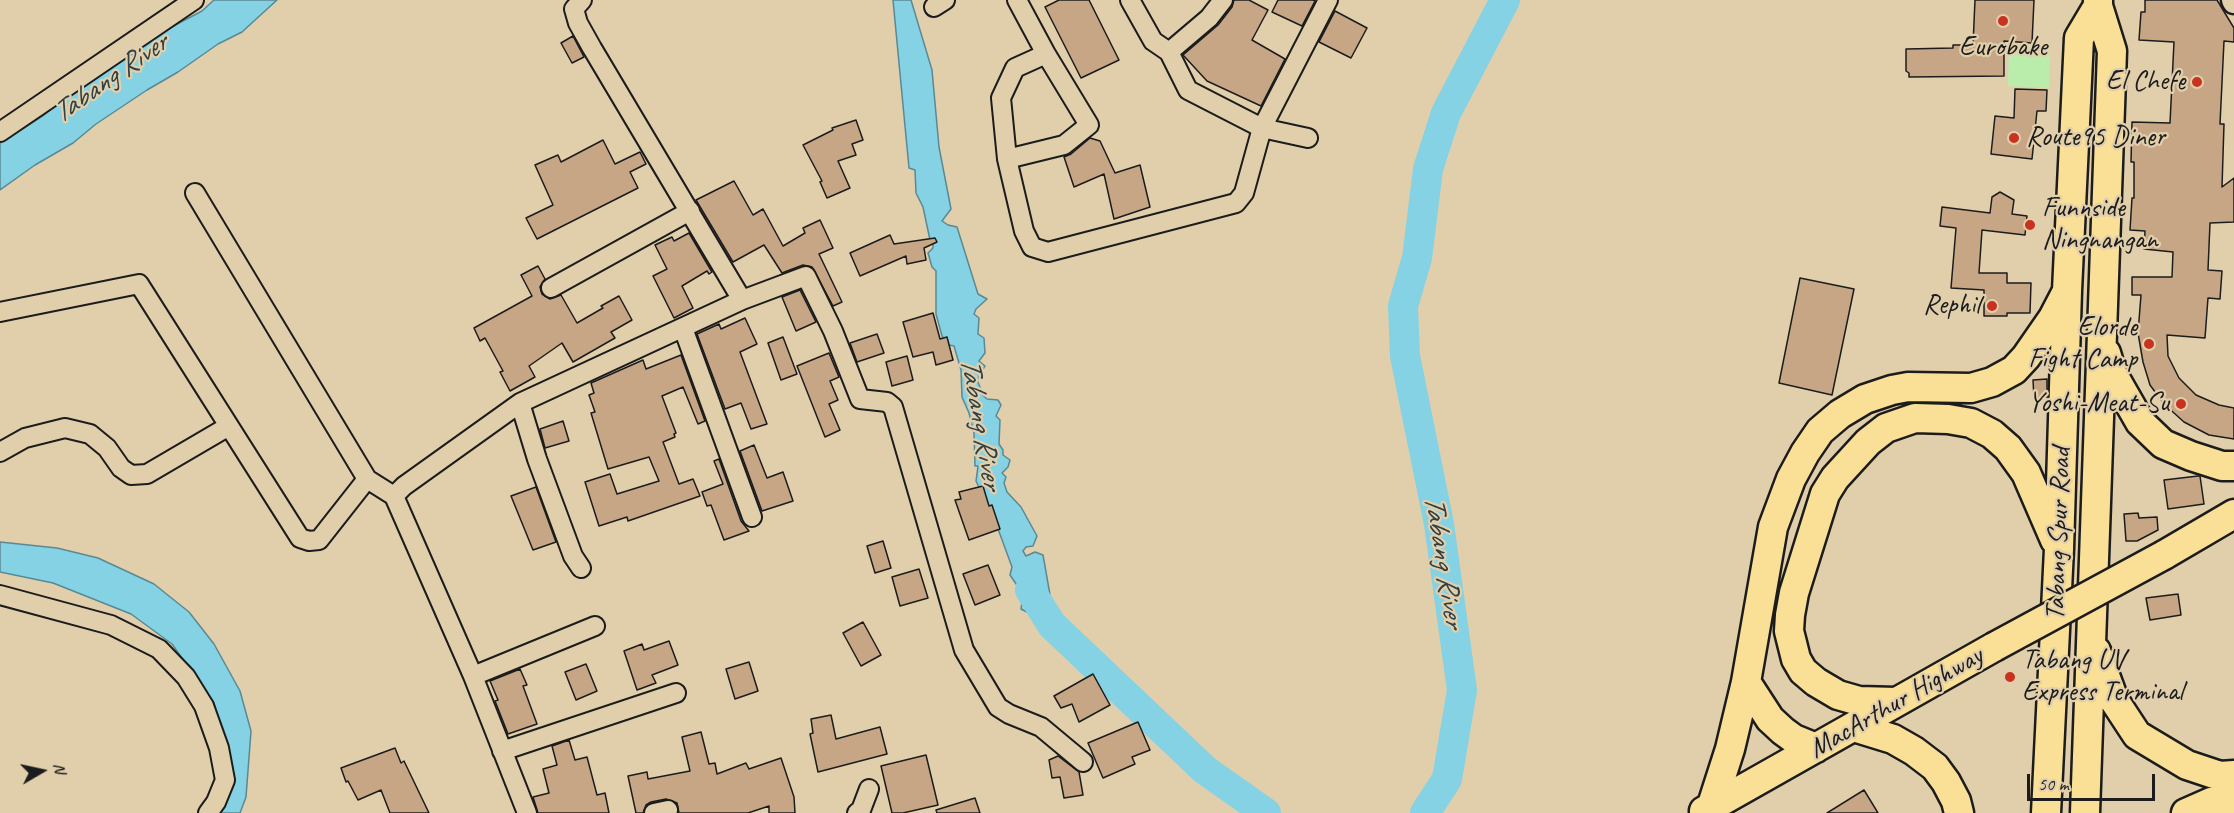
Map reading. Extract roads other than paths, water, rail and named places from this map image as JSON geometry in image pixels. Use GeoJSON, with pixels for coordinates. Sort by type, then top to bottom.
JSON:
{"type":"FeatureCollection","features":[{"type":"Feature","properties":{"kind":"highway"},"geometry":{"type":"LineString","coordinates":[[1706,809],[1730,749],[1746,682],[1773,527],[1791,479],[1820,431],[1840,414],[1865,399],[1892,390],[1908,387],[1971,388],[1999,378],[2013,370],[2026,357],[2053,318],[2067,291],[2079,38],[2098,3]]}},
{"type":"Feature","properties":{"kind":"highway"},"geometry":{"type":"LineString","coordinates":[[2098,3],[2112,51],[2091,637],[2114,700],[2137,735],[2187,765],[2220,776],[2234,775]]}},
{"type":"Feature","properties":{"kind":"highway","name":"Tabang Spur Road"},"geometry":{"type":"LineString","coordinates":[[2046,813],[2059,549],[2067,291]]}},
{"type":"Feature","properties":{"kind":"highway"},"geometry":{"type":"LineString","coordinates":[[2102,339],[2112,373],[2140,422],[2163,444],[2222,466],[2234,466]]}},
{"type":"Feature","properties":{"kind":"highway"},"geometry":{"type":"LineString","coordinates":[[1896,702],[1860,701],[1838,695],[1816,682],[1803,671],[1796,659],[1791,647],[1789,631],[1794,593],[1825,494],[1835,478],[1868,442],[1887,428],[1915,418],[1948,419],[1971,423],[1992,434],[2008,448],[2026,473],[2059,549]]}},
{"type":"Feature","properties":{"kind":"highway","name":"MacArthur Highway"},"geometry":{"type":"LineString","coordinates":[[1706,809],[2234,514]]}},
{"type":"Feature","properties":{"kind":"highway","name":"Tabang Spur Road"},"geometry":{"type":"LineString","coordinates":[[2085,813],[2091,637]]}},
{"type":"Feature","properties":{"kind":"highway"},"geometry":{"type":"LineString","coordinates":[[1746,682],[1770,719],[1794,739],[1816,748]]}},
{"type":"Feature","properties":{"kind":"highway"},"geometry":{"type":"LineString","coordinates":[[1854,727],[1893,739],[1935,767],[1956,801],[1959,813]]}},
{"type":"Feature","properties":{"kind":"highway"},"geometry":{"type":"LineString","coordinates":[[2194,811],[2234,799]]}},
{"type":"Feature","properties":{"kind":"street"},"geometry":{"type":"LineString","coordinates":[[0,132],[194,0]]}},
{"type":"Feature","properties":{"kind":"street"},"geometry":{"type":"LineString","coordinates":[[582,0],[574,9],[579,23],[742,300]]}},
{"type":"Feature","properties":{"kind":"street"},"geometry":{"type":"LineString","coordinates":[[1007,159],[1064,145],[1089,124],[1046,54],[1017,0]]}},
{"type":"Feature","properties":{"kind":"street"},"geometry":{"type":"LineString","coordinates":[[1130,0],[1153,41],[1169,52],[1188,90],[1262,128],[1308,138]]}},
{"type":"Feature","properties":{"kind":"street"},"geometry":{"type":"LineString","coordinates":[[1169,52],[1209,18],[1224,0]]}},
{"type":"Feature","properties":{"kind":"street"},"geometry":{"type":"LineString","coordinates":[[1046,54],[1015,68],[1000,98],[1007,159],[1024,231],[1032,247],[1048,252],[1236,203],[1247,185],[1262,128],[1328,0]]}},
{"type":"Feature","properties":{"kind":"street"},"geometry":{"type":"LineString","coordinates":[[195,193],[367,479],[394,496],[473,676],[527,813]]}},
{"type":"Feature","properties":{"kind":"street"},"geometry":{"type":"LineString","coordinates":[[551,288],[690,211]]}},
{"type":"Feature","properties":{"kind":"street"},"geometry":{"type":"LineString","coordinates":[[394,496],[404,486],[520,403],[742,300],[807,276],[833,331],[860,399],[887,402],[892,406],[964,650],[998,707],[1041,727],[1083,762]]}},
{"type":"Feature","properties":{"kind":"street"},"geometry":{"type":"LineString","coordinates":[[0,312],[139,284],[300,538],[309,541],[319,540],[367,479]]}},
{"type":"Feature","properties":{"kind":"street"},"geometry":{"type":"LineString","coordinates":[[682,328],[753,517]]}},
{"type":"Feature","properties":{"kind":"street"},"geometry":{"type":"LineString","coordinates":[[520,403],[548,490],[573,556],[581,568]]}},
{"type":"Feature","properties":{"kind":"street"},"geometry":{"type":"LineString","coordinates":[[0,452],[26,438],[65,428],[90,434],[107,447],[121,468],[131,475],[147,474],[229,426]]}},
{"type":"Feature","properties":{"kind":"street"},"geometry":{"type":"LineString","coordinates":[[0,595],[111,625],[159,649],[186,677],[204,706],[219,748],[225,780],[216,802],[208,813]]}},
{"type":"Feature","properties":{"kind":"street"},"geometry":{"type":"LineString","coordinates":[[473,676],[595,626]]}},
{"type":"Feature","properties":{"kind":"street"},"geometry":{"type":"LineString","coordinates":[[502,751],[676,693]]}},
{"type":"Feature","properties":{"kind":"street"},"geometry":{"type":"LineString","coordinates":[[857,813],[861,810],[869,789]]}},
{"type":"Feature","properties":{"kind":"water"},"geometry":{"type":"Polygon","coordinates":[[[214,0],[277,0],[242,32],[218,44],[147,90],[96,124],[73,143],[35,165],[0,190],[0,143],[44,115],[145,41],[202,11],[214,0]]]}},
{"type":"Feature","properties":{"kind":"water"},"geometry":{"type":"Polygon","coordinates":[[[893,0],[911,0],[932,70],[939,147],[951,209],[942,221],[957,227],[978,294],[987,299],[974,314],[979,318],[978,334],[984,338],[985,353],[979,361],[985,366],[977,380],[980,387],[978,391],[987,399],[998,400],[1001,405],[996,416],[1000,420],[999,444],[1003,455],[1010,460],[1008,467],[1002,473],[1006,477],[1004,483],[1007,492],[1021,507],[1037,536],[1033,546],[1026,547],[1023,551],[1026,556],[1035,552],[1043,555],[1052,606],[1052,625],[1021,609],[1023,594],[1010,575],[1012,567],[994,518],[976,481],[978,466],[975,466],[974,433],[962,397],[961,370],[954,346],[949,345],[942,336],[936,314],[936,271],[932,267],[928,253],[933,248],[933,243],[930,240],[923,207],[916,193],[915,170],[909,168],[893,0]]]}},
{"type":"Feature","properties":{"kind":"water"},"geometry":{"type":"Polygon","coordinates":[[[0,542],[57,548],[98,558],[154,584],[189,612],[214,644],[240,691],[251,731],[246,797],[240,813],[213,813],[225,750],[214,703],[172,644],[131,614],[53,583],[0,572],[0,542]]]}},
{"type":"Feature","properties":{"kind":"waterway","name":"Tabang River"},"geometry":{"type":"LineString","coordinates":[[1425,813],[1447,779],[1462,690],[1439,524],[1405,356],[1403,306],[1417,258],[1428,169],[1446,113],[1505,0]]}},
{"type":"Feature","properties":{"kind":"waterway","name":"Tabang River"},"geometry":{"type":"LineString","coordinates":[[1030,590],[1052,625],[1205,770],[1266,813]]}},
{"type":"Feature","properties":{"kind":"place","name":"Eurobake"},"geometry":{"type":"Point","coordinates":[2003,21]}},
{"type":"Feature","properties":{"kind":"place","name":"El Chefe"},"geometry":{"type":"Point","coordinates":[2197,82]}},
{"type":"Feature","properties":{"kind":"place","name":"Route95 Diner"},"geometry":{"type":"Point","coordinates":[2014,138]}},
{"type":"Feature","properties":{"kind":"place","name":"Funnside Ningnangan"},"geometry":{"type":"Point","coordinates":[2030,225]}},
{"type":"Feature","properties":{"kind":"place","name":"Rephil"},"geometry":{"type":"Point","coordinates":[1992,306]}},
{"type":"Feature","properties":{"kind":"place","name":"Elorde Fight Camp"},"geometry":{"type":"Point","coordinates":[2149,344]}},
{"type":"Feature","properties":{"kind":"place","name":"Yoshi-Meat-Su"},"geometry":{"type":"Point","coordinates":[2181,404]}},
{"type":"Feature","properties":{"kind":"place","name":"Tabang UV Express Terminal"},"geometry":{"type":"Point","coordinates":[2010,677]}}]}
